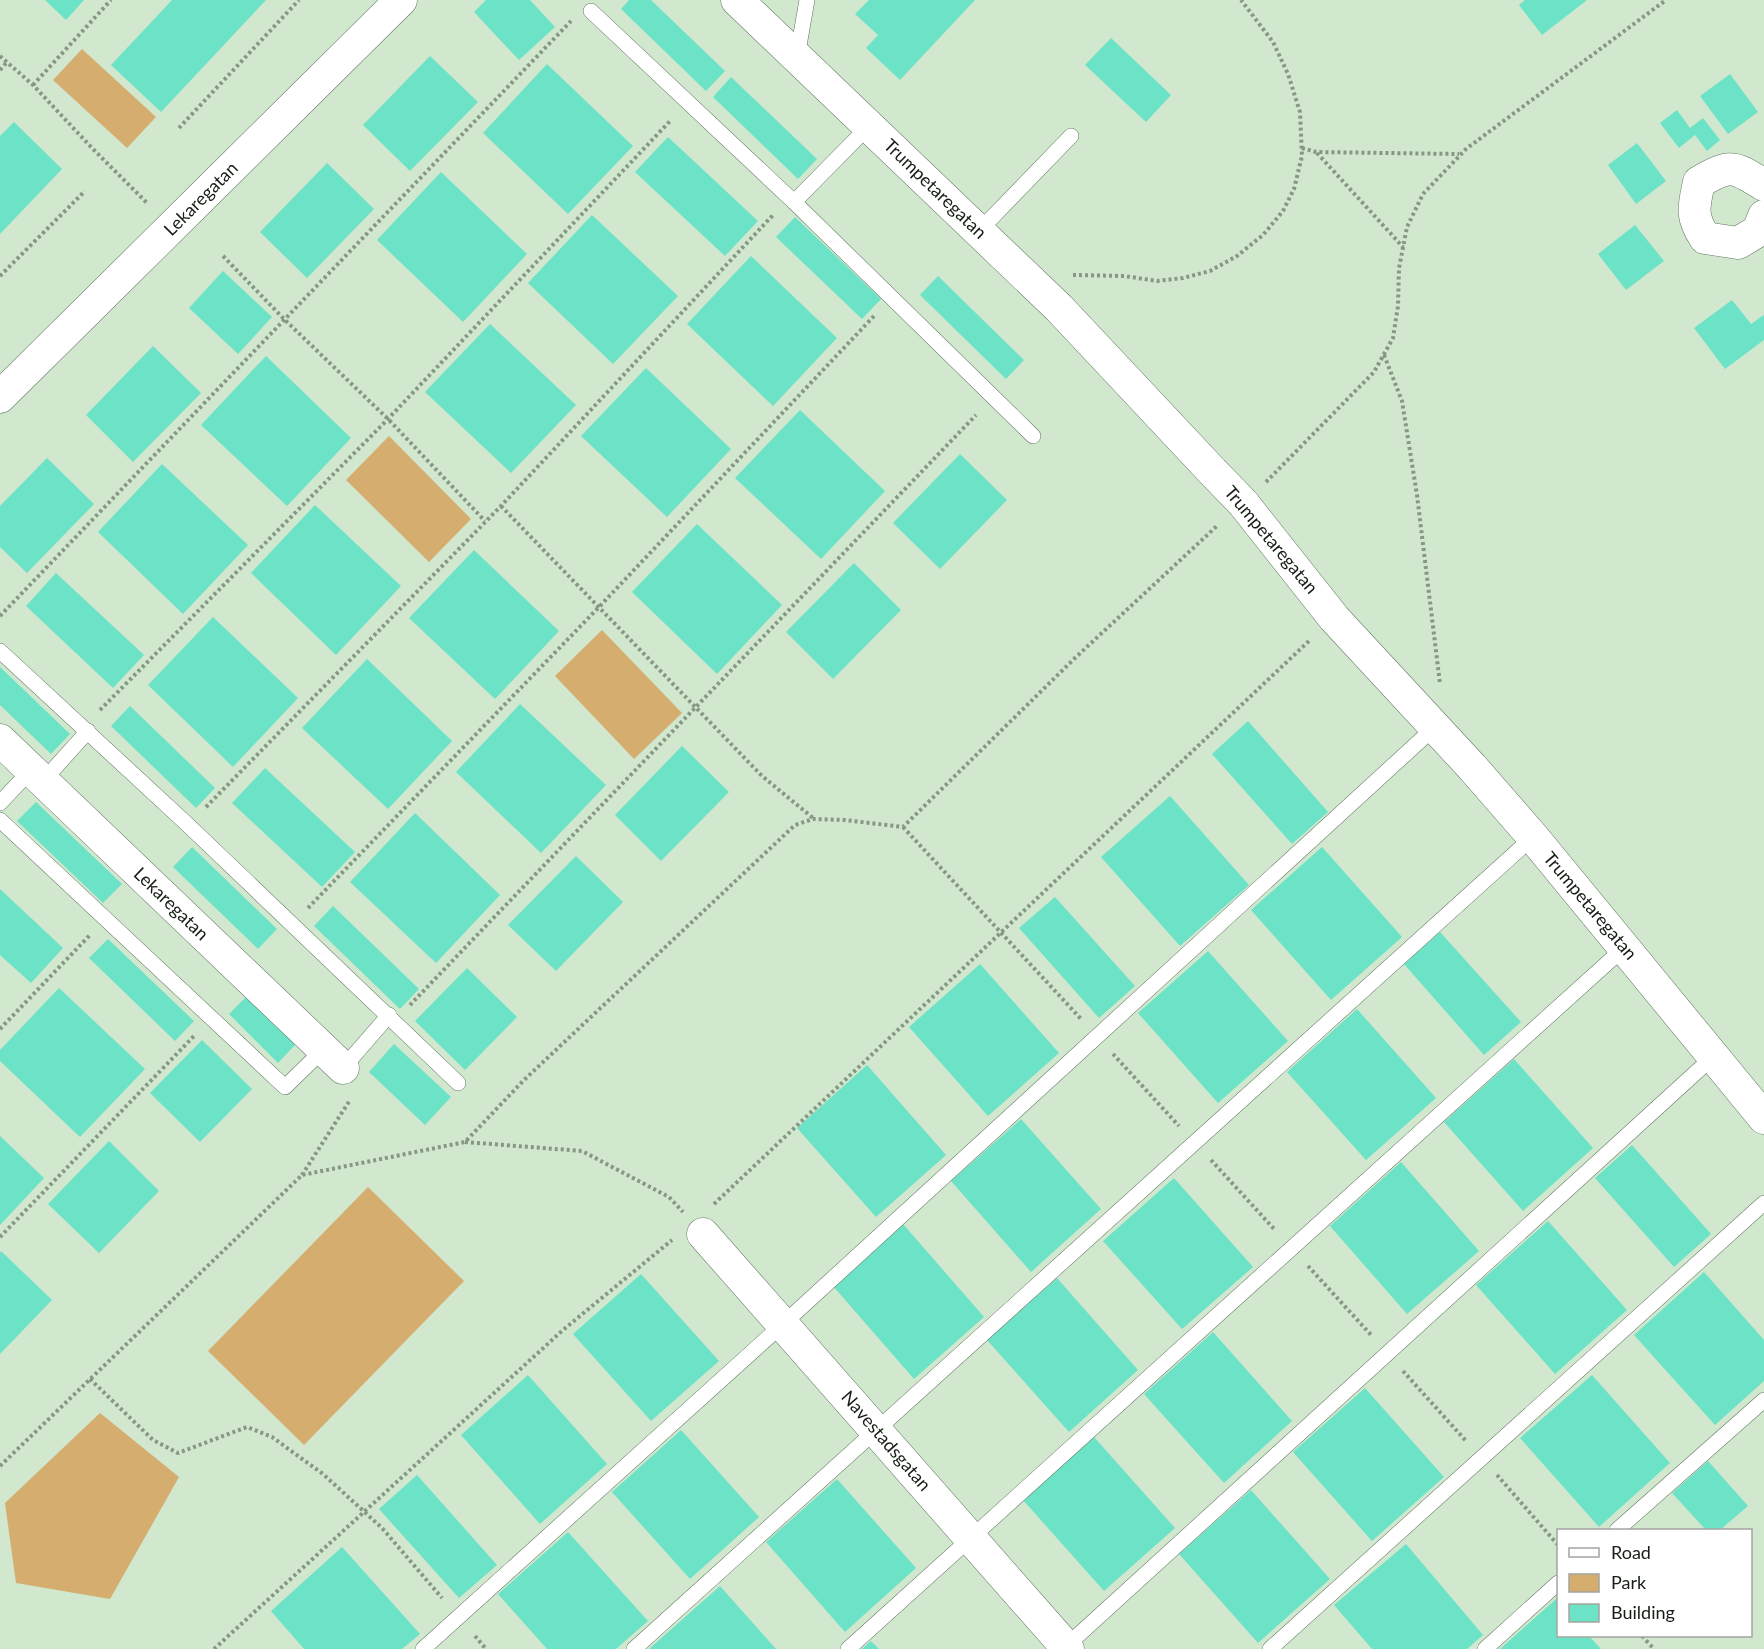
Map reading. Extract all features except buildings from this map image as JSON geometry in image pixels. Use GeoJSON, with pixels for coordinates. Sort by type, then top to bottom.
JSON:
{"type":"FeatureCollection","features":[{"type":"Feature","properties":{"kind":"street","name":"Lekaregatan"},"geometry":{"type":"LineString","coordinates":[[0,397],[401,0]]}},
{"type":"Feature","properties":{"kind":"street","name":"Trumpetaregatan"},"geometry":{"type":"LineString","coordinates":[[737,0],[1039,289],[1212,471],[1254,493],[1334,618],[1472,767],[1533,837],[1764,1118]]}},
{"type":"Feature","properties":{"kind":"street"},"geometry":{"type":"LineString","coordinates":[[1764,185],[1738,169],[1723,169],[1699,182],[1694,204],[1695,223],[1704,238],[1738,243],[1758,231],[1764,216]]}},
{"type":"Feature","properties":{"kind":"street","name":"Lekaregatan"},"geometry":{"type":"LineString","coordinates":[[0,740],[334,1059]]}},
{"type":"Feature","properties":{"kind":"street","name":"Navestadsgatan"},"geometry":{"type":"LineString","coordinates":[[698,1229],[877,1430],[1066,1648]]}},
{"type":"Feature","properties":{"kind":"lane"},"geometry":{"type":"LineString","coordinates":[[797,57],[807,0]]}},
{"type":"Feature","properties":{"kind":"lane"},"geometry":{"type":"LineString","coordinates":[[591,11],[791,200],[1033,436]]}},
{"type":"Feature","properties":{"kind":"lane"},"geometry":{"type":"LineString","coordinates":[[791,200],[868,126]]}},
{"type":"Feature","properties":{"kind":"lane"},"geometry":{"type":"LineString","coordinates":[[978,231],[1071,136]]}},
{"type":"Feature","properties":{"kind":"lane"},"geometry":{"type":"LineString","coordinates":[[0,651],[292,923],[458,1083]]}},
{"type":"Feature","properties":{"kind":"lane"},"geometry":{"type":"LineString","coordinates":[[423,1649],[783,1324],[1435,727]]}},
{"type":"Feature","properties":{"kind":"lane"},"geometry":{"type":"LineString","coordinates":[[0,802],[37,776],[86,729]]}},
{"type":"Feature","properties":{"kind":"lane"},"geometry":{"type":"LineString","coordinates":[[0,820],[285,1087],[334,1059],[392,1018]]}},
{"type":"Feature","properties":{"kind":"lane"},"geometry":{"type":"LineString","coordinates":[[634,1649],[1533,837]]}},
{"type":"Feature","properties":{"kind":"lane"},"geometry":{"type":"LineString","coordinates":[[848,1649],[1625,947]]}},
{"type":"Feature","properties":{"kind":"lane"},"geometry":{"type":"LineString","coordinates":[[1066,1648],[1714,1056]]}},
{"type":"Feature","properties":{"kind":"lane"},"geometry":{"type":"LineString","coordinates":[[1270,1649],[1764,1203]]}},
{"type":"Feature","properties":{"kind":"lane"},"geometry":{"type":"LineString","coordinates":[[1618,1529],[1764,1400]]}},
{"type":"Feature","properties":{"kind":"lane"},"geometry":{"type":"LineString","coordinates":[[1485,1649],[1557,1584]]}},
{"type":"Feature","properties":{"kind":"path"},"geometry":{"type":"LineString","coordinates":[[33,85],[111,0]]}},
{"type":"Feature","properties":{"kind":"path"},"geometry":{"type":"LineString","coordinates":[[178,128],[299,0]]}},
{"type":"Feature","properties":{"kind":"path"},"geometry":{"type":"LineString","coordinates":[[1039,289],[1055,274],[1124,276],[1157,281],[1183,278],[1209,271],[1237,256],[1263,235],[1283,211],[1294,189],[1302,156],[1299,112],[1288,74],[1273,42],[1241,0]]}},
{"type":"Feature","properties":{"kind":"path"},"geometry":{"type":"LineString","coordinates":[[1254,493],[1374,372],[1393,338],[1398,306],[1399,268],[1407,227],[1423,194],[1461,154],[1666,0]]}},
{"type":"Feature","properties":{"kind":"path"},"geometry":{"type":"LineString","coordinates":[[0,616],[572,20],[591,11]]}},
{"type":"Feature","properties":{"kind":"path"},"geometry":{"type":"LineString","coordinates":[[0,56],[33,85],[172,228]]}},
{"type":"Feature","properties":{"kind":"path"},"geometry":{"type":"LineString","coordinates":[[0,70],[7,62]]}},
{"type":"Feature","properties":{"kind":"path"},"geometry":{"type":"LineString","coordinates":[[86,729],[388,419],[688,102]]}},
{"type":"Feature","properties":{"kind":"path"},"geometry":{"type":"LineString","coordinates":[[1302,148],[1316,152],[1461,154]]}},
{"type":"Feature","properties":{"kind":"path"},"geometry":{"type":"LineString","coordinates":[[1316,152],[1403,248]]}},
{"type":"Feature","properties":{"kind":"path"},"geometry":{"type":"LineString","coordinates":[[0,276],[85,190]]}},
{"type":"Feature","properties":{"kind":"path"},"geometry":{"type":"LineString","coordinates":[[188,825],[501,506],[791,200]]}},
{"type":"Feature","properties":{"kind":"path"},"geometry":{"type":"LineString","coordinates":[[223,256],[285,320],[388,419],[485,520]]}},
{"type":"Feature","properties":{"kind":"path"},"geometry":{"type":"LineString","coordinates":[[292,923],[599,608],[891,298]]}},
{"type":"Feature","properties":{"kind":"path"},"geometry":{"type":"LineString","coordinates":[[1384,354],[1402,401],[1418,506],[1441,693]]}},
{"type":"Feature","properties":{"kind":"path"},"geometry":{"type":"LineString","coordinates":[[392,1018],[696,709],[992,398]]}},
{"type":"Feature","properties":{"kind":"path"},"geometry":{"type":"LineString","coordinates":[[501,506],[762,776],[813,819]]}},
{"type":"Feature","properties":{"kind":"path"},"geometry":{"type":"LineString","coordinates":[[903,827],[1075,658],[1219,523]]}},
{"type":"Feature","properties":{"kind":"path"},"geometry":{"type":"LineString","coordinates":[[214,1649],[563,1330],[698,1229],[1001,932],[1334,618]]}},
{"type":"Feature","properties":{"kind":"path"},"geometry":{"type":"LineString","coordinates":[[465,1142],[524,1080],[795,825],[813,819],[845,820],[903,827],[1292,1248],[1557,1544]]}},
{"type":"Feature","properties":{"kind":"path"},"geometry":{"type":"LineString","coordinates":[[0,1029],[105,919]]}},
{"type":"Feature","properties":{"kind":"path"},"geometry":{"type":"LineString","coordinates":[[0,1237],[211,1018]]}},
{"type":"Feature","properties":{"kind":"path"},"geometry":{"type":"LineString","coordinates":[[0,1466],[302,1175],[355,1092],[334,1059]]}},
{"type":"Feature","properties":{"kind":"path"},"geometry":{"type":"LineString","coordinates":[[302,1175],[465,1142],[582,1151],[669,1197],[698,1229]]}},
{"type":"Feature","properties":{"kind":"path"},"geometry":{"type":"LineString","coordinates":[[90,1379],[153,1440],[178,1453],[247,1427],[281,1443],[323,1474],[382,1527],[486,1649]]}},
{"type":"Feature","properties":{"kind":"path"},"geometry":{"type":"LineString","coordinates":[[1644,1637],[1654,1649]]}},
{"type":"Feature","properties":{"kind":"green space"},"geometry":{"type":"Polygon","coordinates":[[[82,49],[156,117],[127,148],[53,80],[82,49]]]}},
{"type":"Feature","properties":{"kind":"green space"},"geometry":{"type":"Polygon","coordinates":[[[389,436],[471,519],[429,562],[346,480],[389,436]]]}},
{"type":"Feature","properties":{"kind":"green space"},"geometry":{"type":"Polygon","coordinates":[[[602,630],[682,713],[634,759],[555,676],[602,630]]]}},
{"type":"Feature","properties":{"kind":"green space"},"geometry":{"type":"Polygon","coordinates":[[[368,1187],[464,1281],[304,1445],[208,1351],[368,1187]]]}},
{"type":"Feature","properties":{"kind":"green space"},"geometry":{"type":"Polygon","coordinates":[[[100,1413],[179,1477],[110,1599],[16,1583],[5,1503],[100,1413]]]}}]}
